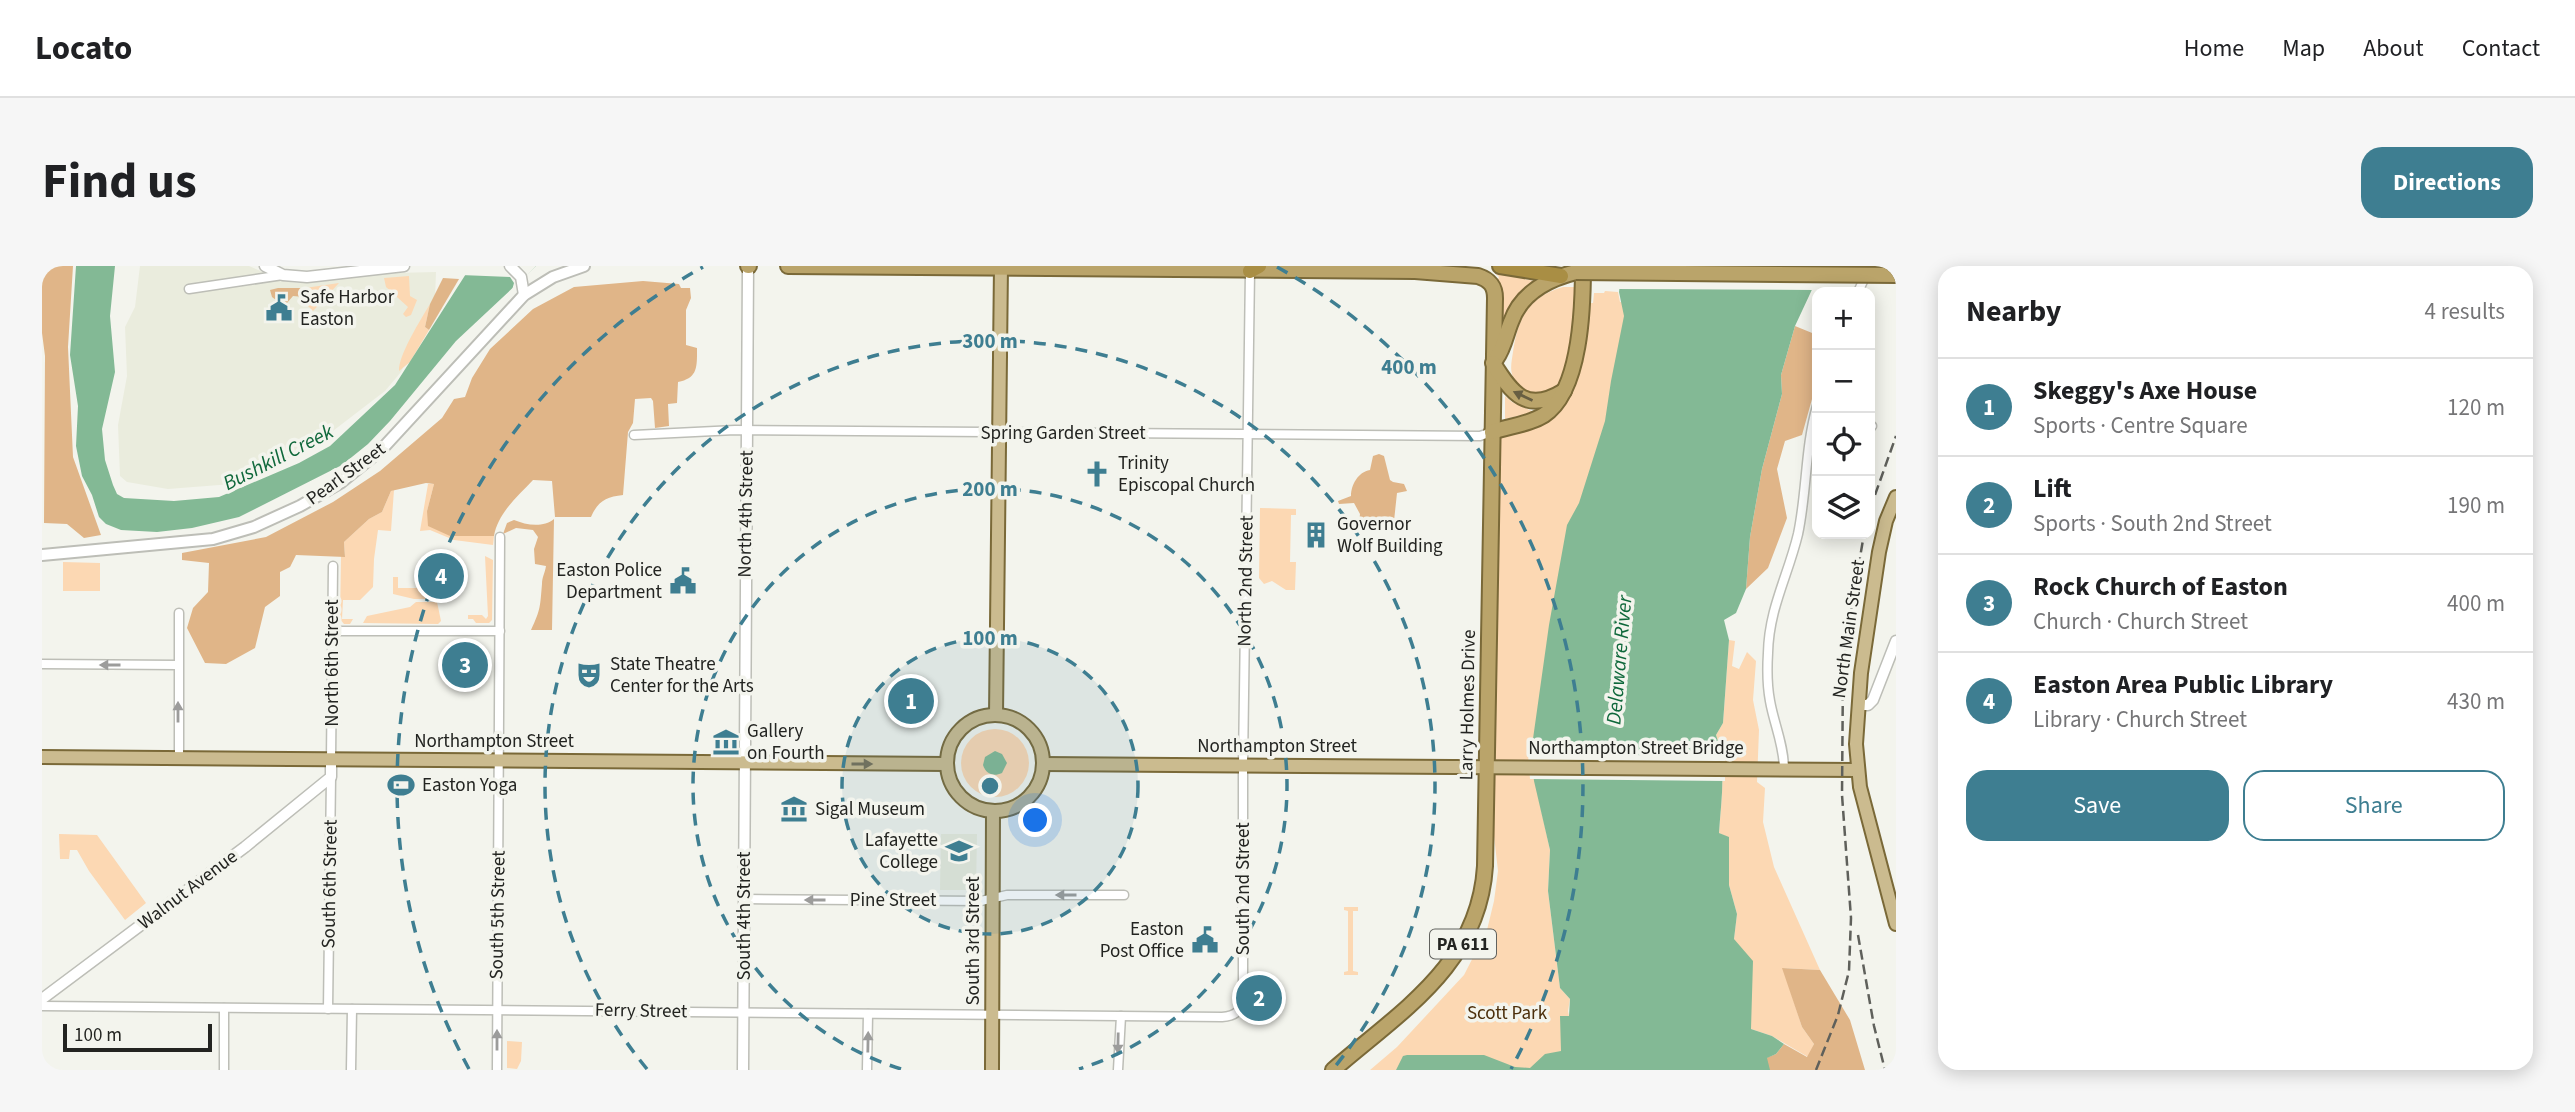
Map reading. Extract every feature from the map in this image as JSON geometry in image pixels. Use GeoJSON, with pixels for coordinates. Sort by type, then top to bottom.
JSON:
{"type":"FeatureCollection","features":[{"type":"Feature","properties":{"kind":"highway"},"geometry":{"type":"LineString","coordinates":[[788,266],[1254,268]]}},
{"type":"Feature","properties":{"kind":"highway"},"geometry":{"type":"LineString","coordinates":[[1500,266],[1560,271],[1580,269],[1896,275]]}},
{"type":"Feature","properties":{"kind":"highway","name":"Larry Holmes Drive"},"geometry":{"type":"LineString","coordinates":[[1254,268],[1438,272],[1478,276],[1490,282],[1495,293],[1485,876],[1481,900],[1458,954],[1435,982],[1333,1070]]}},
{"type":"Feature","properties":{"kind":"highway"},"geometry":{"type":"LineString","coordinates":[[1492,432],[1528,423],[1542,416],[1558,402],[1565,390],[1582,314],[1580,269]]}},
{"type":"Feature","properties":{"kind":"highway"},"geometry":{"type":"LineString","coordinates":[[1560,271],[1523,301],[1515,313],[1500,354],[1493,363],[1509,388],[1525,399],[1545,400],[1565,390]]}},
{"type":"Feature","properties":{"kind":"main road","name":"Pearl Street"},"geometry":{"type":"LineString","coordinates":[[42,555],[213,539],[254,527],[300,506],[340,483],[382,449],[524,295],[553,277],[584,266]]}},
{"type":"Feature","properties":{"kind":"main road"},"geometry":{"type":"LineString","coordinates":[[996,715],[1001,267]]}},
{"type":"Feature","properties":{"kind":"main road","name":"North Main Street"},"geometry":{"type":"LineString","coordinates":[[1896,497],[1886,521],[1879,552],[1858,705],[1857,770],[1896,924]]}},
{"type":"Feature","properties":{"kind":"main road"},"geometry":{"type":"LineString","coordinates":[[996,715],[1016,720],[1031,732],[1041,751],[1043,764],[1038,783],[1030,797],[1006,811],[993,811],[971,805],[960,797],[948,775],[946,764],[947,751],[961,729],[983,716],[996,715]]}},
{"type":"Feature","properties":{"kind":"main road","name":"Northampton Street"},"geometry":{"type":"LineString","coordinates":[[42,757],[946,764]]}},
{"type":"Feature","properties":{"kind":"main road","name":"Northampton Street"},"geometry":{"type":"LineString","coordinates":[[1043,764],[1511,766]]}},
{"type":"Feature","properties":{"kind":"main road","name":"Northampton Street Bridge"},"geometry":{"type":"LineString","coordinates":[[1511,766],[1857,770]]}},
{"type":"Feature","properties":{"kind":"main road","name":"South 3rd Street"},"geometry":{"type":"LineString","coordinates":[[992,1070],[993,811]]}},
{"type":"Feature","properties":{"kind":"street"},"geometry":{"type":"LineString","coordinates":[[265,266],[283,275]]}},
{"type":"Feature","properties":{"kind":"street"},"geometry":{"type":"LineString","coordinates":[[189,289],[283,275],[307,277],[404,266]]}},
{"type":"Feature","properties":{"kind":"street"},"geometry":{"type":"LineString","coordinates":[[510,266],[522,280],[524,295]]}},
{"type":"Feature","properties":{"kind":"street","name":"North 4th Street"},"geometry":{"type":"LineString","coordinates":[[745,763],[748,266]]}},
{"type":"Feature","properties":{"kind":"street"},"geometry":{"type":"LineString","coordinates":[[1860,287],[1870,266]]}},
{"type":"Feature","properties":{"kind":"street","name":"North 2nd Street"},"geometry":{"type":"LineString","coordinates":[[1243,765],[1248,435],[1254,268]]}},
{"type":"Feature","properties":{"kind":"street","name":"Spring Garden Street"},"geometry":{"type":"LineString","coordinates":[[634,435],[747,430],[1480,436],[1492,432]]}},
{"type":"Feature","properties":{"kind":"street"},"geometry":{"type":"LineString","coordinates":[[1784,769],[1784,754],[1770,702],[1768,651],[1773,607],[1787,573],[1798,531],[1812,442]]}},
{"type":"Feature","properties":{"kind":"street","name":"South 5th Street"},"geometry":{"type":"LineString","coordinates":[[497,1070],[500,537]]}},
{"type":"Feature","properties":{"kind":"street","name":"North 6th Street"},"geometry":{"type":"LineString","coordinates":[[331,759],[333,566]]}},
{"type":"Feature","properties":{"kind":"street"},"geometry":{"type":"LineString","coordinates":[[179,613],[179,758]]}},
{"type":"Feature","properties":{"kind":"street"},"geometry":{"type":"LineString","coordinates":[[332,631],[500,631]]}},
{"type":"Feature","properties":{"kind":"street"},"geometry":{"type":"LineString","coordinates":[[1858,705],[1868,705],[1873,700],[1896,641]]}},
{"type":"Feature","properties":{"kind":"street"},"geometry":{"type":"LineString","coordinates":[[42,664],[178,665]]}},
{"type":"Feature","properties":{"kind":"street","name":"South 6th Street"},"geometry":{"type":"LineString","coordinates":[[328,1009],[331,759]]}},
{"type":"Feature","properties":{"kind":"street","name":"South 4th Street"},"geometry":{"type":"LineString","coordinates":[[743,1070],[745,763]]}},
{"type":"Feature","properties":{"kind":"street","name":"South 2nd Street"},"geometry":{"type":"LineString","coordinates":[[1238,1012],[1244,996],[1243,765]]}},
{"type":"Feature","properties":{"kind":"street","name":"Walnut Avenue"},"geometry":{"type":"LineString","coordinates":[[42,999],[331,778]]}},
{"type":"Feature","properties":{"kind":"street","name":"Pine Street"},"geometry":{"type":"LineString","coordinates":[[744,899],[981,901],[1007,895],[1124,895]]}},
{"type":"Feature","properties":{"kind":"street","name":"Ferry Street"},"geometry":{"type":"LineString","coordinates":[[42,1006],[1222,1017],[1238,1012]]}},
{"type":"Feature","properties":{"kind":"street"},"geometry":{"type":"LineString","coordinates":[[224,1008],[224,1070]]}},
{"type":"Feature","properties":{"kind":"street"},"geometry":{"type":"LineString","coordinates":[[351,1070],[352,1009]]}},
{"type":"Feature","properties":{"kind":"street"},"geometry":{"type":"LineString","coordinates":[[867,1070],[868,1014]]}},
{"type":"Feature","properties":{"kind":"street"},"geometry":{"type":"LineString","coordinates":[[1118,1070],[1121,1016]]}},
{"type":"Feature","properties":{"kind":"shaded area"},"geometry":{"type":"Polygon","coordinates":[[[42,266],[73,266],[68,347],[73,457],[101,535],[84,538],[67,524],[44,523],[45,356],[42,333],[42,266]]]}},
{"type":"Feature","properties":{"kind":"shaded area"},"geometry":{"type":"Polygon","coordinates":[[[140,266],[249,266],[284,281],[298,283],[395,273],[436,272],[435,299],[401,372],[385,391],[312,447],[232,484],[168,489],[127,482],[120,476],[118,425],[127,376],[125,327],[135,307],[140,266]]]}},
{"type":"Feature","properties":{"kind":"shaded area"},"geometry":{"type":"Polygon","coordinates":[[[443,278],[459,279],[429,330],[425,327],[430,304],[443,278]]]}},
{"type":"Feature","properties":{"kind":"shaded area"},"geometry":{"type":"Polygon","coordinates":[[[643,281],[679,284],[681,288],[690,288],[691,298],[686,310],[686,345],[697,348],[697,361],[693,374],[678,382],[677,403],[668,404],[669,426],[655,428],[651,398],[635,399],[633,423],[628,432],[623,495],[603,501],[591,517],[555,517],[552,481],[533,480],[504,513],[494,536],[450,536],[428,526],[427,511],[434,484],[426,483],[391,491],[382,512],[369,519],[344,542],[345,557],[296,555],[290,567],[280,572],[280,596],[265,607],[255,648],[226,664],[205,663],[187,628],[193,608],[208,592],[209,563],[182,560],[182,553],[266,537],[333,502],[380,471],[442,418],[454,399],[465,397],[472,378],[490,349],[533,309],[574,287],[643,281]]]}},
{"type":"Feature","properties":{"kind":"shaded area"},"geometry":{"type":"Polygon","coordinates":[[[308,288],[304,297],[293,296],[287,303],[280,303],[272,297],[270,290],[308,288]]]}},
{"type":"Feature","properties":{"kind":"shaded area"},"geometry":{"type":"Polygon","coordinates":[[[1795,326],[1812,333],[1812,399],[1802,435],[1785,441],[1777,469],[1787,518],[1768,568],[1746,589],[1750,537],[1762,469],[1782,394],[1781,375],[1795,326]]]}},
{"type":"Feature","properties":{"kind":"shaded area"},"geometry":{"type":"Polygon","coordinates":[[[1373,456],[1384,456],[1390,480],[1404,484],[1407,491],[1397,493],[1394,521],[1380,531],[1368,530],[1359,523],[1360,514],[1354,503],[1339,504],[1338,501],[1351,496],[1356,480],[1362,473],[1370,470],[1373,456]]]}},
{"type":"Feature","properties":{"kind":"shaded area"},"geometry":{"type":"Polygon","coordinates":[[[554,519],[552,630],[531,630],[540,607],[546,566],[535,564],[534,549],[538,537],[533,530],[516,528],[503,534],[507,523],[514,520],[534,525],[545,524],[554,519]]]}},
{"type":"Feature","properties":{"kind":"shaded area","name":"Lafayette College"},"geometry":{"type":"Polygon","coordinates":[[[941,834],[977,834],[976,890],[940,890],[941,834]]]}},
{"type":"Feature","properties":{"kind":"shaded area"},"geometry":{"type":"Polygon","coordinates":[[[1782,968],[1820,970],[1850,1020],[1865,1070],[1768,1070],[1766,1058],[1776,1054],[1784,1044],[1807,1057],[1814,1044],[1802,1027],[1782,968]]]}},
{"type":"Feature","properties":{"kind":"green space"},"geometry":{"type":"Polygon","coordinates":[[[1495,273],[1539,282],[1502,331],[1503,296],[1497,281],[1499,277],[1495,273]]]}},
{"type":"Feature","properties":{"kind":"green space"},"geometry":{"type":"Polygon","coordinates":[[[409,276],[410,296],[417,300],[411,315],[406,317],[403,314],[408,307],[386,287],[384,278],[409,276]]]}},
{"type":"Feature","properties":{"kind":"green space"},"geometry":{"type":"Polygon","coordinates":[[[339,283],[313,311],[297,295],[305,288],[339,283]]]}},
{"type":"Feature","properties":{"kind":"green space"},"geometry":{"type":"Polygon","coordinates":[[[1563,287],[1578,287],[1572,341],[1565,370],[1555,391],[1528,396],[1516,384],[1511,372],[1518,329],[1533,303],[1551,291],[1563,287]]]}},
{"type":"Feature","properties":{"kind":"green space","name":"Scott Park"},"geometry":{"type":"Polygon","coordinates":[[[1618,292],[1620,302],[1638,302],[1537,791],[1550,850],[1548,891],[1560,988],[1570,999],[1568,1011],[1576,1053],[1562,1070],[1484,1070],[1433,1055],[1421,1056],[1396,1070],[1370,1070],[1397,1047],[1464,975],[1487,930],[1498,871],[1486,766],[1492,432],[1558,403],[1583,303],[1593,303],[1594,293],[1618,292]]]}},
{"type":"Feature","properties":{"kind":"green space"},"geometry":{"type":"Polygon","coordinates":[[[430,304],[425,327],[429,330],[410,362],[399,371],[406,347],[430,304]]]}},
{"type":"Feature","properties":{"kind":"green space"},"geometry":{"type":"Polygon","coordinates":[[[1505,396],[1512,402],[1534,412],[1505,419],[1505,396]]]}},
{"type":"Feature","properties":{"kind":"green space"},"geometry":{"type":"Polygon","coordinates":[[[428,484],[434,484],[427,511],[450,536],[494,536],[493,545],[454,540],[430,530],[420,531],[428,484]]]}},
{"type":"Feature","properties":{"kind":"green space"},"geometry":{"type":"Polygon","coordinates":[[[394,490],[391,531],[378,530],[373,587],[360,600],[343,600],[342,619],[353,619],[350,624],[344,624],[340,619],[341,556],[345,556],[344,542],[369,519],[382,512],[391,491],[394,490]]]}},
{"type":"Feature","properties":{"kind":"green space"},"geometry":{"type":"Polygon","coordinates":[[[1260,508],[1296,509],[1296,515],[1291,515],[1290,562],[1296,562],[1295,590],[1286,590],[1272,581],[1264,584],[1259,578],[1260,508]]]}},
{"type":"Feature","properties":{"kind":"green space"},"geometry":{"type":"Polygon","coordinates":[[[485,556],[493,560],[492,620],[489,623],[476,623],[473,619],[468,619],[468,615],[482,615],[486,619],[488,616],[485,556]]]}},
{"type":"Feature","properties":{"kind":"green space"},"geometry":{"type":"Polygon","coordinates":[[[63,562],[100,563],[100,591],[63,591],[63,562]]]}},
{"type":"Feature","properties":{"kind":"green space"},"geometry":{"type":"Polygon","coordinates":[[[393,577],[398,577],[398,588],[437,588],[437,599],[414,599],[393,594],[393,577]]]}},
{"type":"Feature","properties":{"kind":"green space"},"geometry":{"type":"Polygon","coordinates":[[[416,602],[437,602],[441,621],[438,624],[363,623],[367,616],[410,607],[416,602]]]}},
{"type":"Feature","properties":{"kind":"green space"},"geometry":{"type":"Polygon","coordinates":[[[1729,640],[1735,641],[1732,666],[1739,669],[1747,652],[1756,661],[1753,700],[1759,730],[1757,782],[1765,788],[1763,822],[1774,867],[1820,970],[1783,968],[1802,1027],[1814,1044],[1808,1057],[1772,1036],[1751,1029],[1751,996],[1734,939],[1737,914],[1729,885],[1729,838],[1719,833],[1722,771],[1716,735],[1723,723],[1729,640]]]}},
{"type":"Feature","properties":{"kind":"green space"},"geometry":{"type":"Polygon","coordinates":[[[995,729],[1008,732],[1019,739],[1026,750],[1029,763],[1026,776],[1019,787],[1008,794],[995,797],[982,794],[971,787],[964,776],[961,763],[964,750],[971,739],[982,732],[995,729]]]}},
{"type":"Feature","properties":{"kind":"green space"},"geometry":{"type":"Polygon","coordinates":[[[59,834],[97,835],[146,903],[125,920],[77,850],[70,850],[69,859],[60,859],[59,834]]]}},
{"type":"Feature","properties":{"kind":"green space"},"geometry":{"type":"Polygon","coordinates":[[[1344,907],[1358,907],[1358,911],[1353,911],[1353,971],[1358,972],[1358,975],[1344,975],[1344,972],[1348,971],[1348,911],[1344,910],[1344,907]]]}},
{"type":"Feature","properties":{"kind":"green space"},"geometry":{"type":"Polygon","coordinates":[[[507,1041],[522,1042],[521,1061],[517,1069],[507,1068],[507,1041]]]}},
{"type":"Feature","properties":{"kind":"water"},"geometry":{"type":"Polygon","coordinates":[[[76,266],[115,266],[110,316],[115,372],[102,429],[105,460],[113,485],[117,494],[124,498],[174,501],[219,497],[299,463],[330,446],[395,385],[471,266],[536,266],[456,341],[390,421],[342,465],[239,517],[192,528],[157,532],[121,530],[106,524],[99,517],[82,476],[76,446],[78,406],[70,355],[76,266]]]}},
{"type":"Feature","properties":{"kind":"water","name":"Delaware River"},"geometry":{"type":"Polygon","coordinates":[[[1622,266],[1823,266],[1795,326],[1781,375],[1782,394],[1762,469],[1750,537],[1746,589],[1736,613],[1724,620],[1729,640],[1723,723],[1716,735],[1722,771],[1719,833],[1729,837],[1729,885],[1737,914],[1734,939],[1753,961],[1751,1029],[1772,1036],[1784,1044],[1776,1054],[1767,1058],[1770,1070],[1396,1070],[1403,1056],[1407,1055],[1484,1055],[1515,1067],[1530,1068],[1545,1054],[1561,1051],[1560,1016],[1569,1016],[1570,999],[1560,988],[1548,891],[1550,850],[1534,781],[1531,753],[1549,625],[1567,525],[1579,503],[1605,421],[1624,316],[1619,292],[1622,266]]]}},
{"type":"Feature","properties":{"kind":"water"},"geometry":{"type":"Polygon","coordinates":[[[995,751],[1002,754],[1007,763],[1002,773],[993,775],[988,773],[983,765],[985,757],[995,751]]]}},
{"type":"Feature","properties":{"kind":"pier"},"geometry":{"type":"Polygon","coordinates":[[[467,266],[536,266],[512,290],[514,283],[510,277],[461,275],[467,266]]]}},
{"type":"Feature","properties":{"kind":"pier"},"geometry":{"type":"Polygon","coordinates":[[[1619,266],[1826,266],[1816,287],[1812,287],[1812,290],[1616,289],[1619,266]]]}},
{"type":"Feature","properties":{"kind":"pier"},"geometry":{"type":"Polygon","coordinates":[[[1528,754],[1725,756],[1725,781],[1530,779],[1528,754]]]}},
{"type":"Feature","properties":{"kind":"railway"},"geometry":{"type":"LineString","coordinates":[[1875,495],[1896,436]]}},
{"type":"Feature","properties":{"kind":"railway"},"geometry":{"type":"LineString","coordinates":[[1816,1070],[1838,1015],[1849,971],[1851,918],[1842,795],[1843,670],[1863,539]]}},
{"type":"Feature","properties":{"kind":"railway"},"geometry":{"type":"LineString","coordinates":[[1858,935],[1874,1026],[1885,1070]]}},
{"type":"Feature","properties":{"kind":"place","name":"Safe Harbor Easton"},"geometry":{"type":"Point","coordinates":[279,308]}},
{"type":"Feature","properties":{"kind":"place","name":"Trinity Episcopal Church"},"geometry":{"type":"Point","coordinates":[1097,474]}},
{"type":"Feature","properties":{"kind":"place","name":"Governor Wolf Building"},"geometry":{"type":"Point","coordinates":[1316,535]}},
{"type":"Feature","properties":{"kind":"place","name":"Easton Area Public Library"},"geometry":{"type":"Point","coordinates":[441,576]}},
{"type":"Feature","properties":{"kind":"place","name":"Easton Police Department"},"geometry":{"type":"Point","coordinates":[683,581]}},
{"type":"Feature","properties":{"kind":"place","name":"Rock Church of Easton"},"geometry":{"type":"Point","coordinates":[465,665]}},
{"type":"Feature","properties":{"kind":"place","name":"State Theatre Center for the Arts"},"geometry":{"type":"Point","coordinates":[589,675]}},
{"type":"Feature","properties":{"kind":"place","name":"Skeggy's Axe House"},"geometry":{"type":"Point","coordinates":[911,701]}},
{"type":"Feature","properties":{"kind":"place","name":"Gallery on Fourth"},"geometry":{"type":"Point","coordinates":[726,742]}},
{"type":"Feature","properties":{"kind":"place","name":"Easton Yoga"},"geometry":{"type":"Point","coordinates":[401,785]}},
{"type":"Feature","properties":{"kind":"place","name":"Sigal Museum"},"geometry":{"type":"Point","coordinates":[794,809]}},
{"type":"Feature","properties":{"kind":"place","name":"Lafayette College"},"geometry":{"type":"Point","coordinates":[959,851]}},
{"type":"Feature","properties":{"kind":"place","name":"Easton Post Office"},"geometry":{"type":"Point","coordinates":[1205,940]}},
{"type":"Feature","properties":{"kind":"place","name":"Lift"},"geometry":{"type":"Point","coordinates":[1259,998]}},
{"type":"Feature","properties":{"kind":"water label","name":"Bushkill Creek"},"geometry":{"type":"Point","coordinates":[278,457]}}]}
